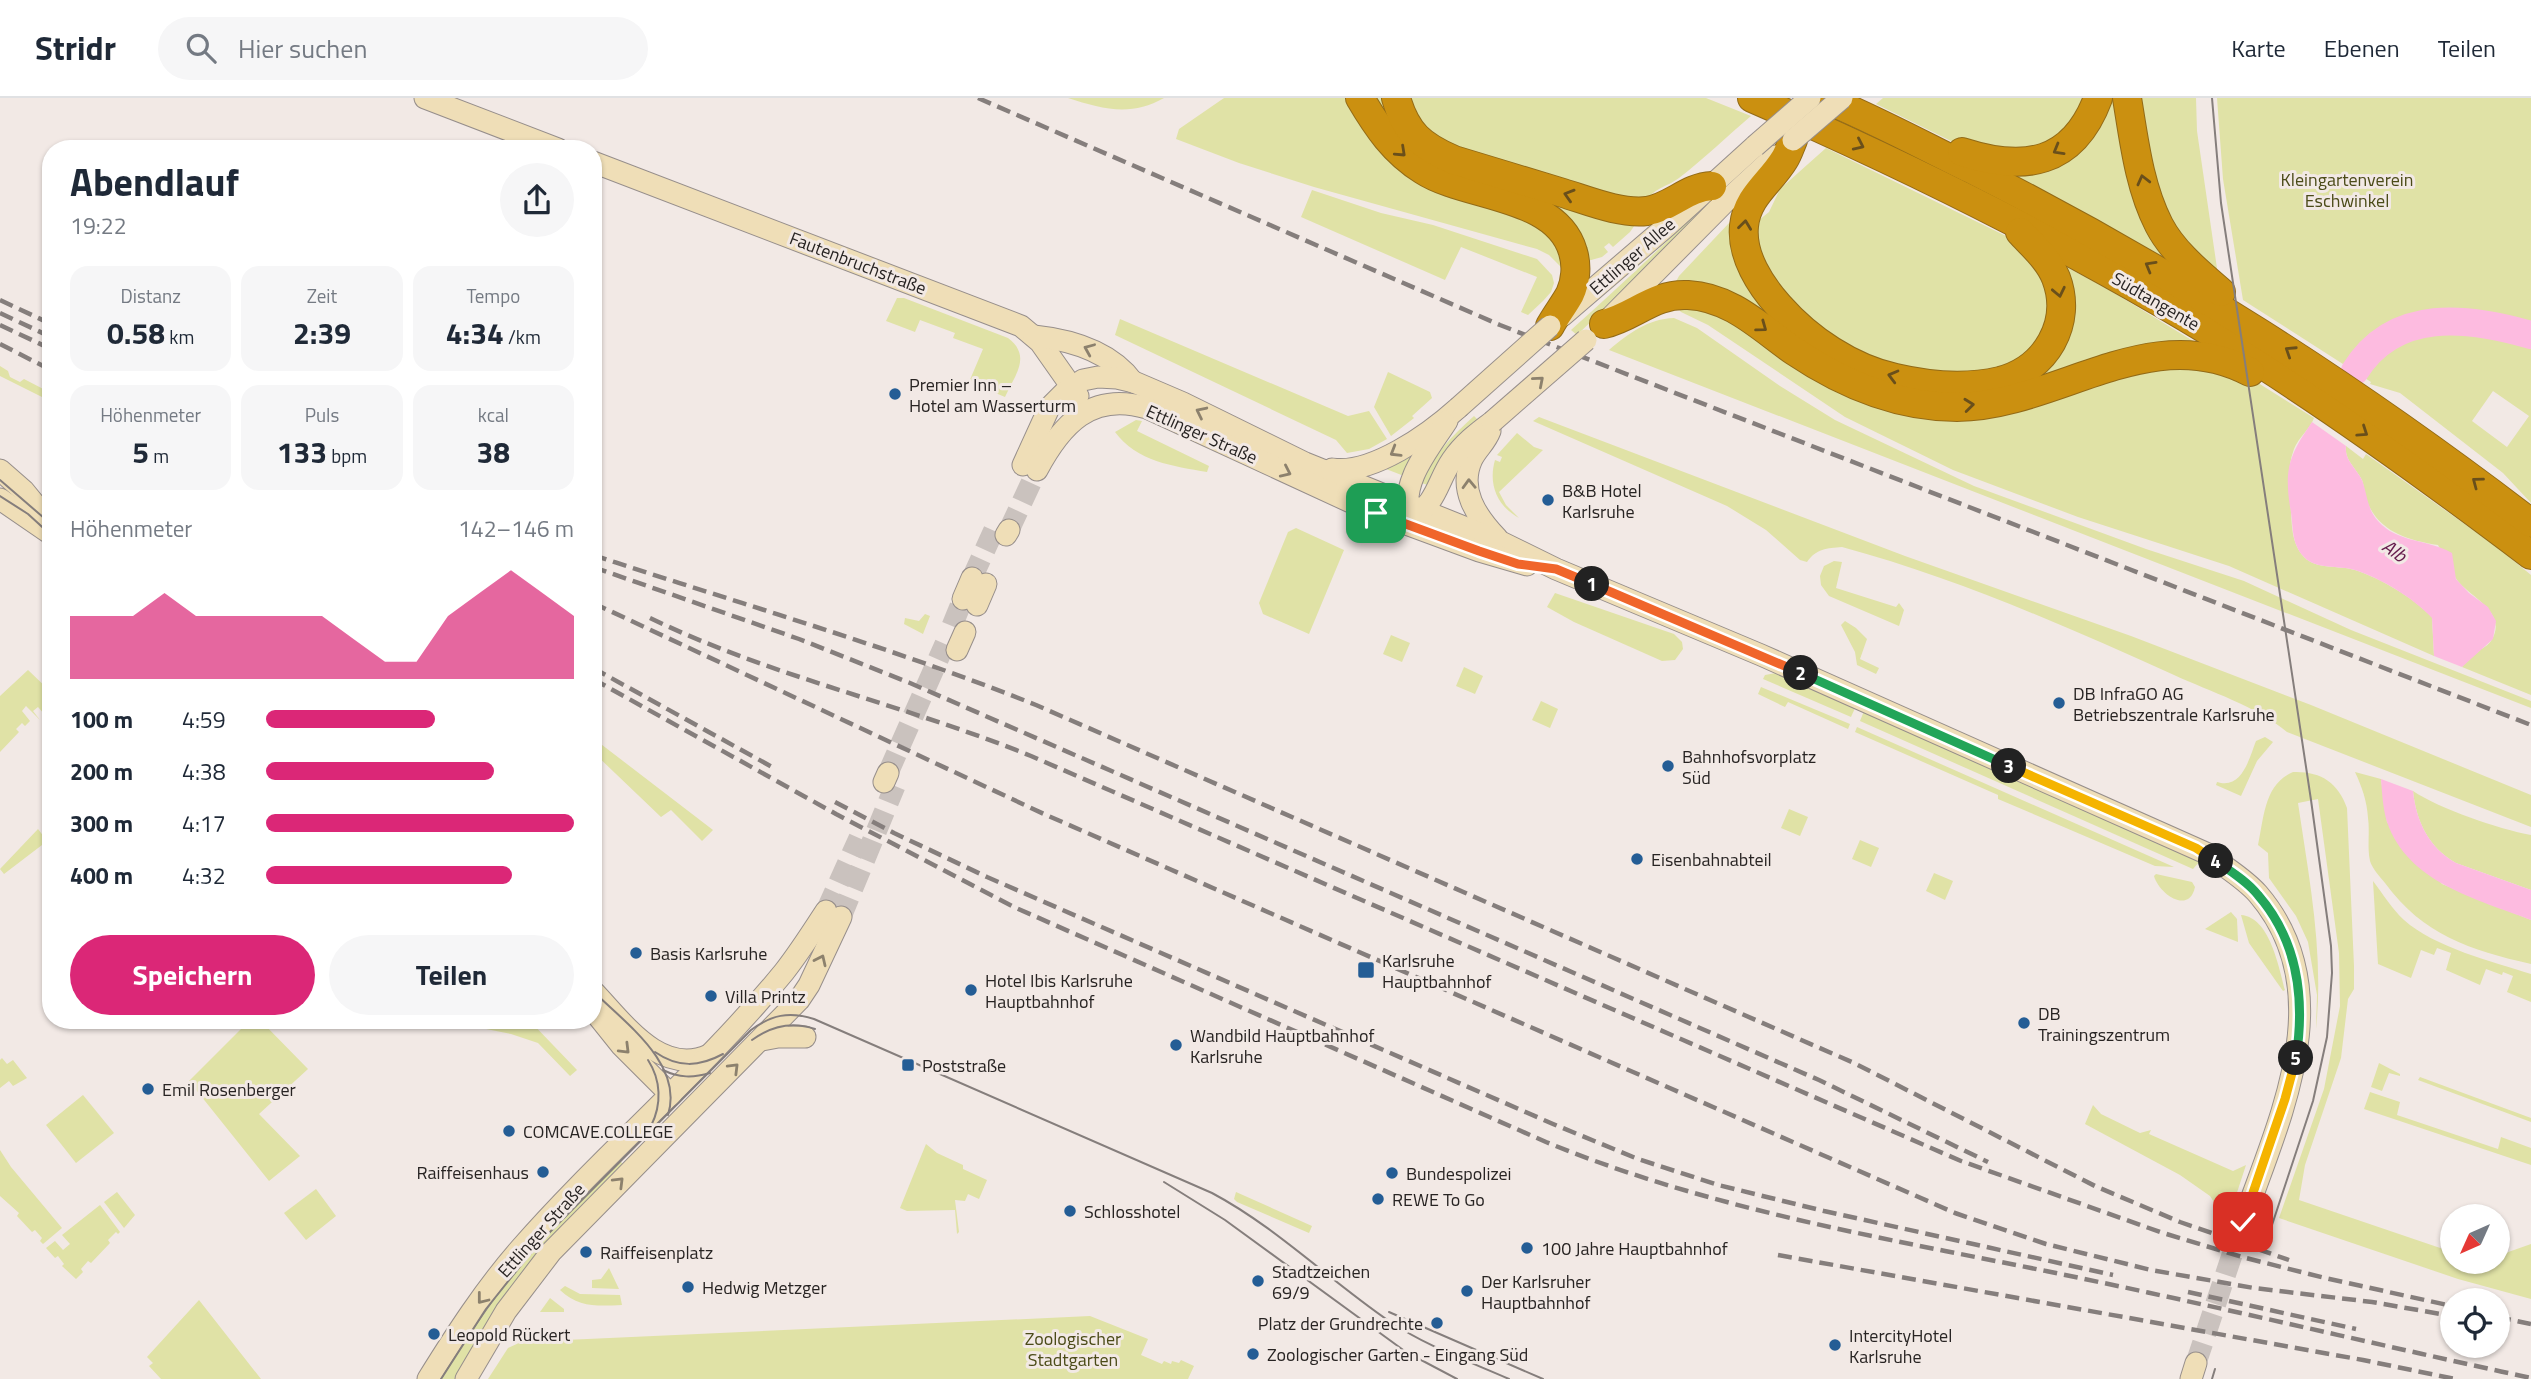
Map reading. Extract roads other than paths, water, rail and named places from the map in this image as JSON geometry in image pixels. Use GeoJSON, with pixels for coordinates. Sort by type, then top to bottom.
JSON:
{"type":"FeatureCollection","features":[{"type":"Feature","properties":{"kind":"highway"},"geometry":{"type":"LineString","coordinates":[[1360,98],[1390,142],[1424,171],[1443,180],[1528,208],[1559,226],[1576,261],[1569,295],[1550,326]]}},
{"type":"Feature","properties":{"kind":"highway"},"geometry":{"type":"LineString","coordinates":[[1396,98],[1406,126],[1422,143],[1437,153],[1605,206],[1649,211],[1672,202],[1693,188],[1712,186]]}},
{"type":"Feature","properties":{"kind":"highway","name":"Südtangente"},"geometry":{"type":"LineString","coordinates":[[1752,98],[1855,143],[2006,218],[2152,299],[2306,394],[2445,490],[2531,555]]}},
{"type":"Feature","properties":{"kind":"highway","name":"Südtangente"},"geometry":{"type":"LineString","coordinates":[[1823,98],[1912,140],[2107,241],[2251,326],[2397,423],[2531,523]]}},
{"type":"Feature","properties":{"kind":"highway"},"geometry":{"type":"LineString","coordinates":[[1912,140],[1940,144],[1992,161],[2015,163],[2039,160],[2062,150],[2080,134],[2092,115],[2098,98]]}},
{"type":"Feature","properties":{"kind":"highway"},"geometry":{"type":"LineString","coordinates":[[2127,98],[2146,191],[2159,226],[2189,264],[2232,301],[2251,326]]}},
{"type":"Feature","properties":{"kind":"highway"},"geometry":{"type":"LineString","coordinates":[[1785,152],[1753,198],[1745,216],[1745,247],[1758,278],[1792,321],[1821,345],[1851,362],[1892,378],[1955,385],[2001,380],[2025,371],[2044,354],[2058,330],[2061,314],[2058,286],[2055,276],[2041,255],[2006,218]]}},
{"type":"Feature","properties":{"kind":"highway"},"geometry":{"type":"LineString","coordinates":[[1595,332],[1646,303],[1685,295],[1702,296],[1736,310],[1827,372],[1860,388],[1924,405],[1959,407],[1997,402],[2038,393],[2105,367],[2172,355],[2195,355],[2220,360],[2306,394]]}},
{"type":"Feature","properties":{"kind":"main road"},"geometry":{"type":"LineString","coordinates":[[425,98],[535,140]]}},
{"type":"Feature","properties":{"kind":"main road","name":"Ettlinger Allee"},"geometry":{"type":"LineString","coordinates":[[1455,410],[1810,98]]}},
{"type":"Feature","properties":{"kind":"main road","name":"Ettlinger Allee"},"geometry":{"type":"LineString","coordinates":[[1415,516],[1430,504],[1454,457],[1463,446],[1595,332],[1724,203],[1785,152],[1842,98]]}},
{"type":"Feature","properties":{"kind":"main road","name":"Fautenbruchstraße"},"geometry":{"type":"LineString","coordinates":[[602,165],[1021,326],[1034,336],[1087,410]]}},
{"type":"Feature","properties":{"kind":"main road"},"geometry":{"type":"LineString","coordinates":[[1034,336],[1065,340],[1100,354],[1123,367],[1134,382]]}},
{"type":"Feature","properties":{"kind":"main road","name":"Ettlinger Straße"},"geometry":{"type":"LineString","coordinates":[[1098,377],[1118,378],[1183,403],[1415,516],[1385,517],[1147,408],[1121,403],[1087,410],[1060,434],[1030,467],[1049,408],[1083,380],[1098,377]]}},
{"type":"Feature","properties":{"kind":"main road"},"geometry":{"type":"LineString","coordinates":[[1316,467],[1357,469],[1373,463],[1398,450],[1455,410]]}},
{"type":"Feature","properties":{"kind":"main road"},"geometry":{"type":"LineString","coordinates":[[1455,410],[1418,468],[1407,494],[1415,516],[1518,564],[1556,569]]}},
{"type":"Feature","properties":{"kind":"main road"},"geometry":{"type":"LineString","coordinates":[[1492,422],[1487,438],[1471,462],[1467,478],[1469,496],[1478,517],[1501,542]]}},
{"type":"Feature","properties":{"kind":"main road"},"geometry":{"type":"LineString","coordinates":[[8,477],[42,514]]}},
{"type":"Feature","properties":{"kind":"main road"},"geometry":{"type":"LineString","coordinates":[[0,499],[42,528]]}},
{"type":"Feature","properties":{"kind":"main road"},"geometry":{"type":"LineString","coordinates":[[1415,516],[1501,542],[1556,569],[1755,652],[2208,854],[2252,888],[2279,924],[2291,953],[2300,992],[2300,1015],[2295,1062],[2288,1089],[2243,1222]]}},
{"type":"Feature","properties":{"kind":"main road"},"geometry":{"type":"LineString","coordinates":[[970,602],[979,581]]}},
{"type":"Feature","properties":{"kind":"main road","name":"Ettlinger Straße"},"geometry":{"type":"LineString","coordinates":[[428,1379],[472,1311],[520,1250],[709,1055],[834,914],[810,985],[799,1000],[544,1260],[506,1311],[466,1379]]}},
{"type":"Feature","properties":{"kind":"main road"},"geometry":{"type":"LineString","coordinates":[[602,1000],[649,1048],[680,1060],[697,1060],[709,1055]]}},
{"type":"Feature","properties":{"kind":"main road"},"geometry":{"type":"LineString","coordinates":[[602,1021],[621,1045],[671,1095],[693,1099],[706,1096]]}},
{"type":"Feature","properties":{"kind":"main road"},"geometry":{"type":"LineString","coordinates":[[762,1040],[778,1037],[805,1038]]}},
{"type":"Feature","properties":{"kind":"water"},"geometry":{"type":"Polygon","coordinates":[[[2312,422],[2346,446],[2349,460],[2362,480],[2369,506],[2378,521],[2403,537],[2452,553],[2456,579],[2488,607],[2496,621],[2493,639],[2462,667],[2434,656],[2432,618],[2406,596],[2355,570],[2315,564],[2304,557],[2296,545],[2288,493],[2290,462],[2298,443],[2312,422]]]}},
{"type":"Feature","properties":{"kind":"water"},"geometry":{"type":"Polygon","coordinates":[[[2381,779],[2413,791],[2417,813],[2426,833],[2438,850],[2447,857],[2456,863],[2531,890],[2531,920],[2447,886],[2411,860],[2397,843],[2387,822],[2381,779]]]}},
{"type":"Feature","properties":{"kind":"waterway","name":"Alb"},"geometry":{"type":"LineString","coordinates":[[2355,371],[2371,350],[2391,336],[2434,322],[2483,324],[2531,335]]}},
{"type":"Feature","properties":{"kind":"tunnel"},"geometry":{"type":"LineString","coordinates":[[1009,530],[1037,470]]}},
{"type":"Feature","properties":{"kind":"tunnel"},"geometry":{"type":"LineString","coordinates":[[972,578],[994,530]]}},
{"type":"Feature","properties":{"kind":"tunnel"},"geometry":{"type":"LineString","coordinates":[[952,626],[963,599]]}},
{"type":"Feature","properties":{"kind":"tunnel"},"geometry":{"type":"LineString","coordinates":[[888,773],[945,644]]}},
{"type":"Feature","properties":{"kind":"tunnel"},"geometry":{"type":"LineString","coordinates":[[841,917],[895,786]]}},
{"type":"Feature","properties":{"kind":"tunnel"},"geometry":{"type":"LineString","coordinates":[[826,911],[859,838]]}},
{"type":"Feature","properties":{"kind":"tunnel"},"geometry":{"type":"LineString","coordinates":[[2196,1363],[2243,1222]]}},
{"type":"Feature","properties":{"kind":"tram line"},"geometry":{"type":"LineString","coordinates":[[2212,98],[2221,203],[2331,946],[2332,973],[2327,1037],[2313,1101],[2270,1231]]}},
{"type":"Feature","properties":{"kind":"tram line"},"geometry":{"type":"LineString","coordinates":[[0,480],[42,516]]}},
{"type":"Feature","properties":{"kind":"tram line"},"geometry":{"type":"LineString","coordinates":[[0,496],[42,527]]}},
{"type":"Feature","properties":{"kind":"tram line"},"geometry":{"type":"LineString","coordinates":[[602,1000],[649,1046],[660,1062],[668,1079],[671,1096],[668,1115]]}},
{"type":"Feature","properties":{"kind":"tram line"},"geometry":{"type":"LineString","coordinates":[[441,1379],[486,1309],[538,1244],[751,1030],[773,1018],[788,1015],[814,1019],[1212,1193],[1258,1222],[1403,1330],[1509,1379]]}},
{"type":"Feature","properties":{"kind":"tram line"},"geometry":{"type":"LineString","coordinates":[[752,1040],[782,1026],[798,1025],[815,1029]]}},
{"type":"Feature","properties":{"kind":"tram line"},"geometry":{"type":"LineString","coordinates":[[655,1052],[672,1061],[689,1064],[723,1054]]}},
{"type":"Feature","properties":{"kind":"tram line"},"geometry":{"type":"LineString","coordinates":[[648,1060],[658,1084],[657,1109],[651,1126]]}},
{"type":"Feature","properties":{"kind":"tram line"},"geometry":{"type":"LineString","coordinates":[[663,1070],[686,1076],[710,1073]]}},
{"type":"Feature","properties":{"kind":"tram line"},"geometry":{"type":"LineString","coordinates":[[1164,1182],[1225,1220],[1406,1352],[1457,1379]]}},
{"type":"Feature","properties":{"kind":"tram line"},"geometry":{"type":"LineString","coordinates":[[1389,1312],[1543,1379]]}},
{"type":"Feature","properties":{"kind":"tram line"},"geometry":{"type":"LineString","coordinates":[[2212,1379],[2215,1369]]}},
{"type":"Feature","properties":{"kind":"railway"},"geometry":{"type":"LineString","coordinates":[[978,98],[1500,325],[2531,725]]}},
{"type":"Feature","properties":{"kind":"railway"},"geometry":{"type":"LineString","coordinates":[[0,300],[42,320]]}},
{"type":"Feature","properties":{"kind":"railway"},"geometry":{"type":"LineString","coordinates":[[0,313],[42,333]]}},
{"type":"Feature","properties":{"kind":"railway"},"geometry":{"type":"LineString","coordinates":[[0,325],[42,345]]}},
{"type":"Feature","properties":{"kind":"railway"},"geometry":{"type":"LineString","coordinates":[[0,344],[42,365]]}},
{"type":"Feature","properties":{"kind":"railway"},"geometry":{"type":"LineString","coordinates":[[602,558],[871,645],[1036,705],[1854,1063],[2095,1186],[2180,1222],[2289,1260]]}},
{"type":"Feature","properties":{"kind":"railway"},"geometry":{"type":"LineString","coordinates":[[602,570],[799,639],[910,683],[1819,1080],[1988,1162]]}},
{"type":"Feature","properties":{"kind":"railway"},"geometry":{"type":"LineString","coordinates":[[602,607],[1044,814],[1955,1213],[2046,1244],[2151,1270],[2254,1288],[2372,1302],[2440,1314]]}},
{"type":"Feature","properties":{"kind":"railway"},"geometry":{"type":"LineString","coordinates":[[650,618],[743,657],[936,721],[1031,756],[1961,1161],[2160,1232],[2242,1257],[2440,1303]]}},
{"type":"Feature","properties":{"kind":"railway"},"geometry":{"type":"LineString","coordinates":[[602,673],[774,768]]}},
{"type":"Feature","properties":{"kind":"railway"},"geometry":{"type":"LineString","coordinates":[[602,684],[836,814],[1014,907],[1546,1142],[1606,1165],[1730,1203],[1856,1233],[2046,1271],[2531,1378]]}},
{"type":"Feature","properties":{"kind":"railway"},"geometry":{"type":"LineString","coordinates":[[835,802],[987,877],[1638,1159],[1718,1185],[1824,1211],[2113,1275]]}},
{"type":"Feature","properties":{"kind":"railway"},"geometry":{"type":"LineString","coordinates":[[1778,1255],[2363,1360],[2455,1379]]}},
{"type":"Feature","properties":{"kind":"railway"},"geometry":{"type":"LineString","coordinates":[[2188,1292],[2356,1329]]}},
{"type":"Feature","properties":{"kind":"railway"},"geometry":{"type":"LineString","coordinates":[[2510,1320],[2531,1324]]}},
{"type":"Feature","properties":{"kind":"place","name":"Premier Inn – Hotel am Wasserturm"},"geometry":{"type":"Point","coordinates":[895,394]}},
{"type":"Feature","properties":{"kind":"place","name":"B&B Hotel Karlsruhe"},"geometry":{"type":"Point","coordinates":[1548,500]}},
{"type":"Feature","properties":{"kind":"place","name":"DB InfraGO AG Betriebszentrale Karlsruhe"},"geometry":{"type":"Point","coordinates":[2059,703]}},
{"type":"Feature","properties":{"kind":"place","name":"Bahnhofsvorplatz Süd"},"geometry":{"type":"Point","coordinates":[1668,766]}},
{"type":"Feature","properties":{"kind":"place","name":"Eisenbahnabteil"},"geometry":{"type":"Point","coordinates":[1637,859]}},
{"type":"Feature","properties":{"kind":"place","name":"Basis Karlsruhe"},"geometry":{"type":"Point","coordinates":[636,953]}},
{"type":"Feature","properties":{"kind":"place","name":"Karlsruhe Hauptbahnhof"},"geometry":{"type":"Point","coordinates":[1366,970]}},
{"type":"Feature","properties":{"kind":"place","name":"Hotel Ibis Karlsruhe Hauptbahnhof"},"geometry":{"type":"Point","coordinates":[971,990]}},
{"type":"Feature","properties":{"kind":"place","name":"Villa Printz"},"geometry":{"type":"Point","coordinates":[711,996]}},
{"type":"Feature","properties":{"kind":"place","name":"DB Trainingszentrum"},"geometry":{"type":"Point","coordinates":[2024,1023]}},
{"type":"Feature","properties":{"kind":"place","name":"Wandbild Hauptbahnhof Karlsruhe"},"geometry":{"type":"Point","coordinates":[1176,1045]}},
{"type":"Feature","properties":{"kind":"place","name":"Poststraße"},"geometry":{"type":"Point","coordinates":[908,1065]}},
{"type":"Feature","properties":{"kind":"place","name":"Emil Rosenberger"},"geometry":{"type":"Point","coordinates":[148,1089]}},
{"type":"Feature","properties":{"kind":"place","name":"COMCAVE.COLLEGE"},"geometry":{"type":"Point","coordinates":[509,1131]}},
{"type":"Feature","properties":{"kind":"place","name":"Raiffeisenhaus"},"geometry":{"type":"Point","coordinates":[543,1172]}},
{"type":"Feature","properties":{"kind":"place","name":"Bundespolizei"},"geometry":{"type":"Point","coordinates":[1392,1173]}},
{"type":"Feature","properties":{"kind":"place","name":"REWE To Go"},"geometry":{"type":"Point","coordinates":[1378,1199]}},
{"type":"Feature","properties":{"kind":"place","name":"Schlosshotel"},"geometry":{"type":"Point","coordinates":[1070,1211]}},
{"type":"Feature","properties":{"kind":"place","name":"100 Jahre Hauptbahnhof"},"geometry":{"type":"Point","coordinates":[1527,1248]}},
{"type":"Feature","properties":{"kind":"place","name":"Raiffeisenplatz"},"geometry":{"type":"Point","coordinates":[586,1252]}},
{"type":"Feature","properties":{"kind":"place","name":"Stadtzeichen 69/9"},"geometry":{"type":"Point","coordinates":[1258,1281]}},
{"type":"Feature","properties":{"kind":"place","name":"Hedwig Metzger"},"geometry":{"type":"Point","coordinates":[688,1287]}},
{"type":"Feature","properties":{"kind":"place","name":"Der Karlsruher Hauptbahnhof"},"geometry":{"type":"Point","coordinates":[1467,1291]}},
{"type":"Feature","properties":{"kind":"place","name":"Platz der Grundrechte"},"geometry":{"type":"Point","coordinates":[1437,1323]}},
{"type":"Feature","properties":{"kind":"place","name":"Leopold Rückert"},"geometry":{"type":"Point","coordinates":[434,1334]}},
{"type":"Feature","properties":{"kind":"place","name":"IntercityHotel Karlsruhe"},"geometry":{"type":"Point","coordinates":[1835,1345]}},
{"type":"Feature","properties":{"kind":"place","name":"Zoologischer Garten - Eingang Süd"},"geometry":{"type":"Point","coordinates":[1253,1354]}},
{"type":"Feature","properties":{"kind":"park label","name":"Kleingartenverein Eschwinkel"},"geometry":{"type":"Point","coordinates":[2347,189]}},
{"type":"Feature","properties":{"kind":"park label","name":"Zoologischer Stadtgarten"},"geometry":{"type":"Point","coordinates":[1073,1348]}}]}
